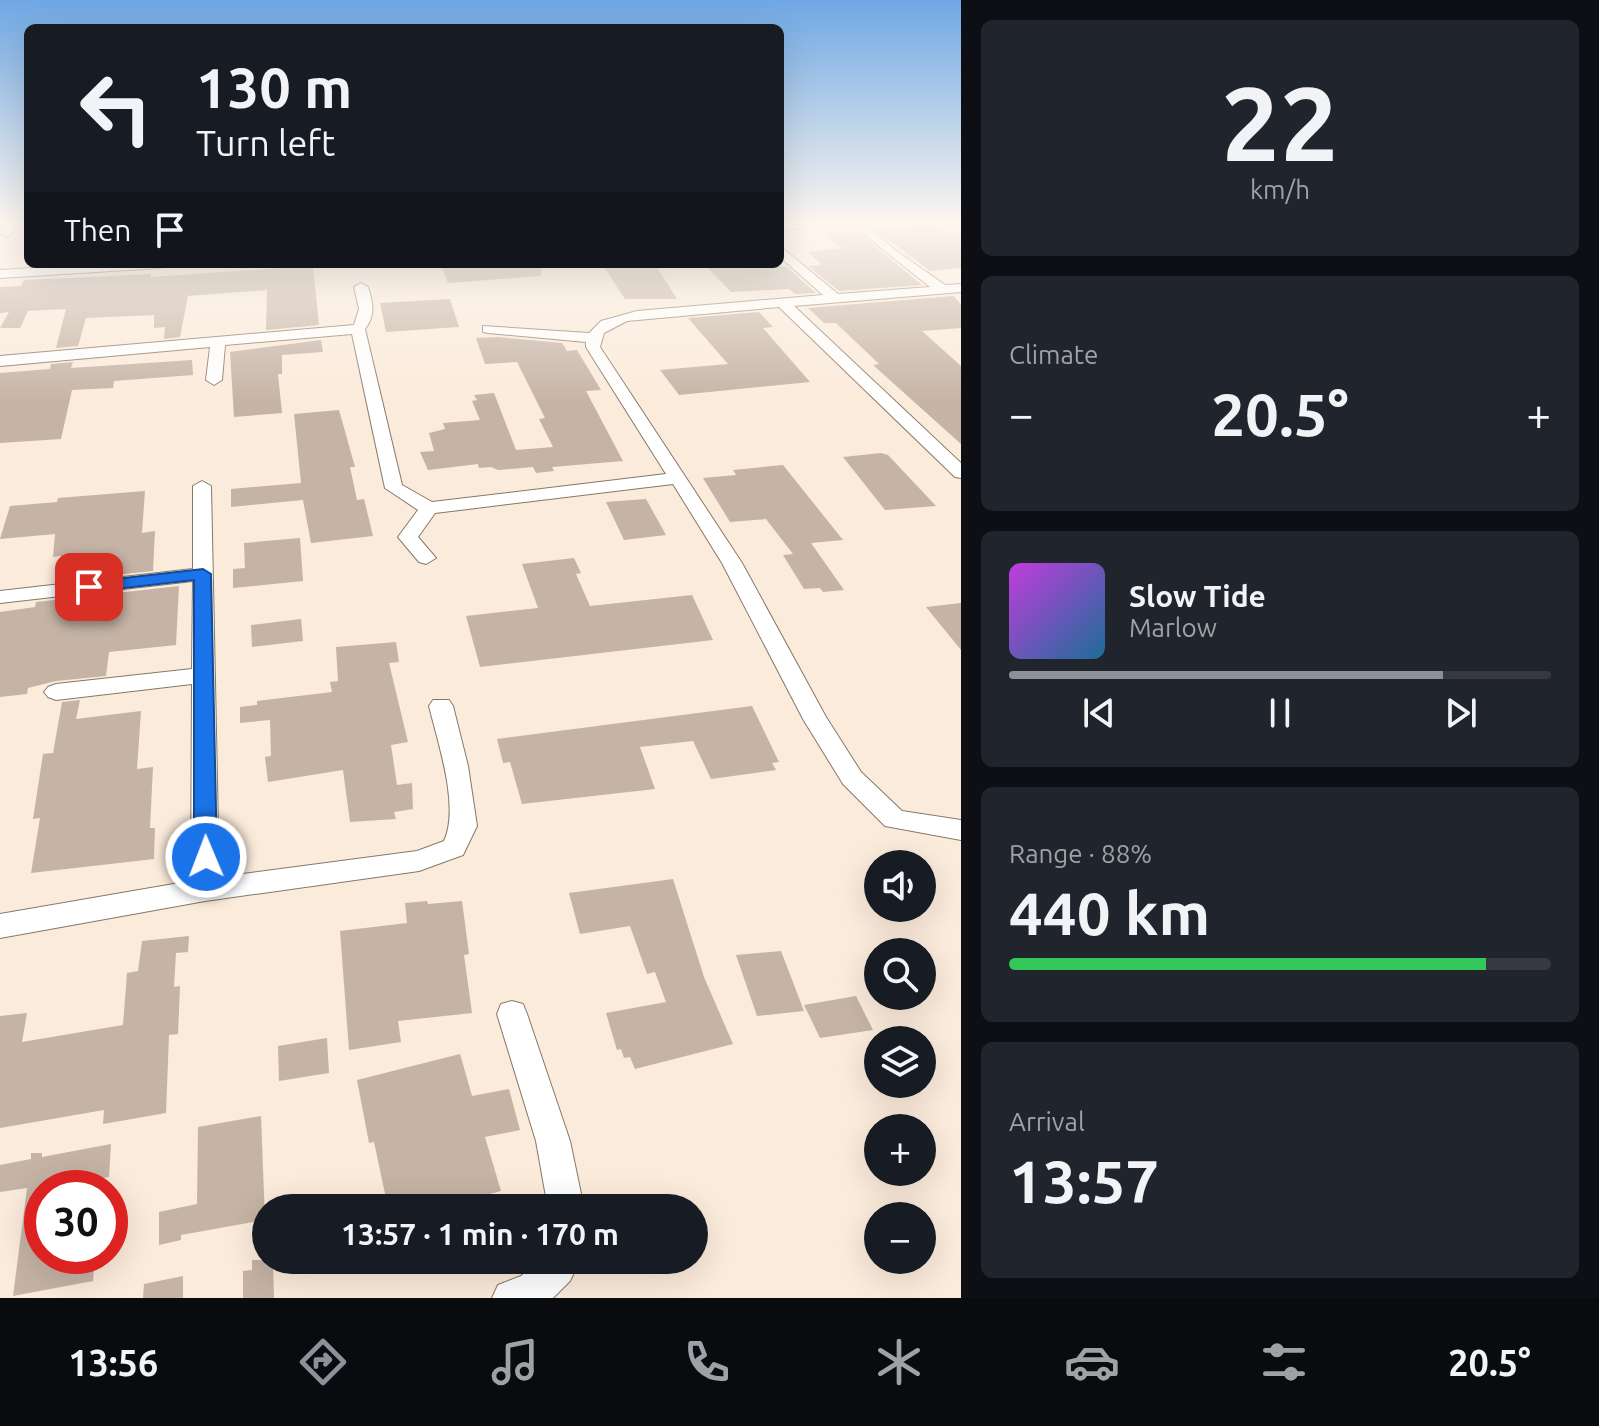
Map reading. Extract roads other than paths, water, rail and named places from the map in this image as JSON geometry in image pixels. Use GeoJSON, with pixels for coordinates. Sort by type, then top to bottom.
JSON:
{"type":"FeatureCollection","features":[{"type":"Feature","properties":{"kind":"street"},"geometry":{"type":"LineString","coordinates":[[818,284],[833,297]]}},
{"type":"Feature","properties":{"kind":"street"},"geometry":{"type":"LineString","coordinates":[[935,284],[942,289]]}},
{"type":"Feature","properties":{"kind":"street"},"geometry":{"type":"LineString","coordinates":[[0,361],[358,329],[367,320],[368,309],[361,287]]}},
{"type":"Feature","properties":{"kind":"street"},"geometry":{"type":"LineString","coordinates":[[488,329],[592,338],[611,322],[626,317],[961,288]]}},
{"type":"Feature","properties":{"kind":"street"},"geometry":{"type":"LineString","coordinates":[[782,302],[961,473]]}},
{"type":"Feature","properties":{"kind":"street"},"geometry":{"type":"LineString","coordinates":[[155,346],[157,329]]}},
{"type":"Feature","properties":{"kind":"street"},"geometry":{"type":"LineString","coordinates":[[358,329],[394,488],[429,508],[678,478]]}},
{"type":"Feature","properties":{"kind":"street"},"geometry":{"type":"LineString","coordinates":[[592,338],[593,347],[732,563],[815,719],[852,778],[894,819],[961,830]]}},
{"type":"Feature","properties":{"kind":"street"},"geometry":{"type":"LineString","coordinates":[[214,380],[218,341]]}},
{"type":"Feature","properties":{"kind":"street"},"geometry":{"type":"LineString","coordinates":[[202,486],[205,890]]}},
{"type":"Feature","properties":{"kind":"street"},"geometry":{"type":"LineString","coordinates":[[426,558],[408,537],[429,508]]}},
{"type":"Feature","properties":{"kind":"street"},"geometry":{"type":"LineString","coordinates":[[0,597],[203,574]]}},
{"type":"Feature","properties":{"kind":"street"},"geometry":{"type":"LineString","coordinates":[[56,692],[203,675]]}},
{"type":"Feature","properties":{"kind":"street"},"geometry":{"type":"LineString","coordinates":[[0,926],[205,890],[419,861],[454,848],[464,826],[456,766],[441,706]]}},
{"type":"Feature","properties":{"kind":"street"},"geometry":{"type":"LineString","coordinates":[[512,1014],[553,1141],[563,1194]]}},
{"type":"Feature","properties":{"kind":"street"},"geometry":{"type":"LineString","coordinates":[[511,1298],[535,1291],[553,1274]]}}]}
